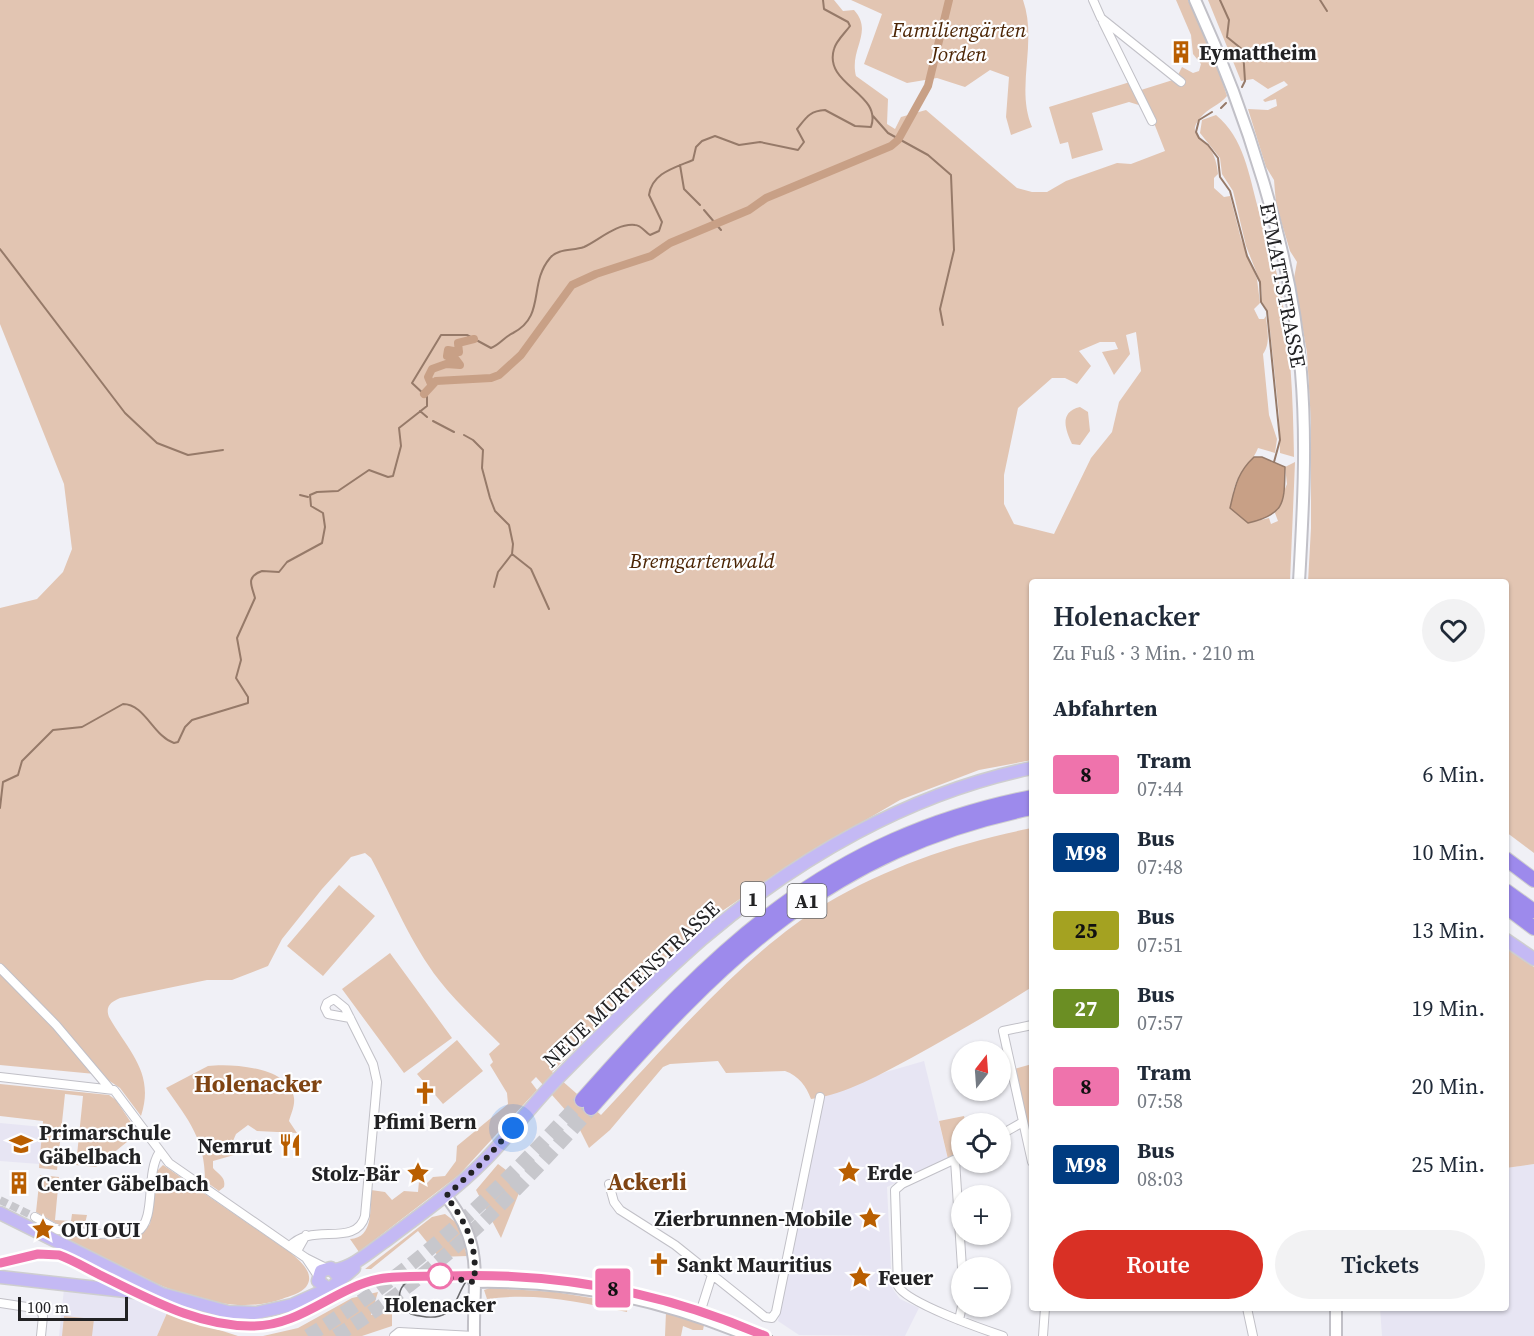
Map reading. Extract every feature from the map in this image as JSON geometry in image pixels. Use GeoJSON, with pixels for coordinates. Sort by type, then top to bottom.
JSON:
{"type":"FeatureCollection","features":[{"type":"Feature","properties":{"kind":"highway","name":"A1"},"geometry":{"type":"LineString","coordinates":[[1029,798],[979,809],[907,834],[838,868],[789,899],[743,934],[699,973],[587,1104],[707,982],[750,943],[802,904],[859,870],[910,845],[972,823],[1029,809]]}},
{"type":"Feature","properties":{"kind":"highway"},"geometry":{"type":"LineString","coordinates":[[1509,861],[1534,880]]}},
{"type":"Feature","properties":{"kind":"highway"},"geometry":{"type":"LineString","coordinates":[[1509,893],[1534,911]]}},
{"type":"Feature","properties":{"kind":"highway"},"geometry":{"type":"LineString","coordinates":[[1509,910],[1534,931]]}},
{"type":"Feature","properties":{"kind":"highway"},"geometry":{"type":"LineString","coordinates":[[1509,916],[1534,931]]}},
{"type":"Feature","properties":{"kind":"main road","name":"EYMATTSTRASSE"},"geometry":{"type":"LineString","coordinates":[[1195,0],[1233,89],[1249,140],[1271,215],[1295,323],[1303,423],[1299,579]]}},
{"type":"Feature","properties":{"kind":"main road","name":"NEUE MURTENSTRASSE"},"geometry":{"type":"LineString","coordinates":[[162,1294],[214,1310],[241,1314],[279,1309],[333,1287],[326,1274],[361,1258],[446,1196],[483,1162],[546,1090],[628,1008],[703,939],[763,892],[823,852],[896,813],[969,784],[1029,769]]}},
{"type":"Feature","properties":{"kind":"main road"},"geometry":{"type":"LineString","coordinates":[[1509,942],[1534,959]]}},
{"type":"Feature","properties":{"kind":"main road"},"geometry":{"type":"LineString","coordinates":[[446,1196],[461,1216],[471,1239],[475,1257],[474,1336]]}},
{"type":"Feature","properties":{"kind":"main road"},"geometry":{"type":"LineString","coordinates":[[0,1213],[162,1294]]}},
{"type":"Feature","properties":{"kind":"main road","name":"1"},"geometry":{"type":"LineString","coordinates":[[310,1295],[326,1274]]}},
{"type":"Feature","properties":{"kind":"main road"},"geometry":{"type":"LineString","coordinates":[[0,1277],[162,1294]]}},
{"type":"Feature","properties":{"kind":"main road"},"geometry":{"type":"LineString","coordinates":[[474,1282],[514,1282],[572,1287],[640,1300],[699,1316],[749,1336]]}},
{"type":"Feature","properties":{"kind":"main road"},"geometry":{"type":"LineString","coordinates":[[1336,1311],[1336,1336]]}},
{"type":"Feature","properties":{"kind":"street"},"geometry":{"type":"LineString","coordinates":[[1093,0],[1152,121]]}},
{"type":"Feature","properties":{"kind":"street"},"geometry":{"type":"LineString","coordinates":[[1101,18],[1181,82]]}},
{"type":"Feature","properties":{"kind":"street"},"geometry":{"type":"LineString","coordinates":[[0,968],[63,1033],[110,1089],[119,1094],[159,1153],[178,1171],[326,1274]]}},
{"type":"Feature","properties":{"kind":"street"},"geometry":{"type":"LineString","coordinates":[[293,1249],[300,1236],[351,1233],[359,1227],[364,1216],[377,1076],[350,1018]]}},
{"type":"Feature","properties":{"kind":"street"},"geometry":{"type":"LineString","coordinates":[[1029,1026],[1003,1031],[1029,1149]]}},
{"type":"Feature","properties":{"kind":"street"},"geometry":{"type":"LineString","coordinates":[[0,1077],[110,1089]]}},
{"type":"Feature","properties":{"kind":"street"},"geometry":{"type":"LineString","coordinates":[[609,1184],[614,1202],[620,1210],[668,1240],[765,1317],[772,1318],[776,1312],[820,1097]]}},
{"type":"Feature","properties":{"kind":"street"},"geometry":{"type":"LineString","coordinates":[[1011,1129],[1023,1122]]}},
{"type":"Feature","properties":{"kind":"street"},"geometry":{"type":"LineString","coordinates":[[35,1217],[58,1230],[98,1234],[137,1232],[147,1218],[152,1167],[159,1153]]}},
{"type":"Feature","properties":{"kind":"street"},"geometry":{"type":"LineString","coordinates":[[951,1161],[902,1184],[895,1190],[899,1288],[905,1295],[959,1320],[1003,1336]]}},
{"type":"Feature","properties":{"kind":"street"},"geometry":{"type":"LineString","coordinates":[[959,1173],[962,1257]]}},
{"type":"Feature","properties":{"kind":"street"},"geometry":{"type":"LineString","coordinates":[[699,1316],[712,1275]]}},
{"type":"Feature","properties":{"kind":"street"},"geometry":{"type":"LineString","coordinates":[[0,1303],[40,1309],[43,1316],[41,1336]]}},
{"type":"Feature","properties":{"kind":"street"},"geometry":{"type":"LineString","coordinates":[[1042,1336],[1045,1311]]}},
{"type":"Feature","properties":{"kind":"street"},"geometry":{"type":"LineString","coordinates":[[1248,1311],[1253,1336]]}},
{"type":"Feature","properties":{"kind":"street"},"geometry":{"type":"LineString","coordinates":[[395,1334],[474,1336]]}},
{"type":"Feature","properties":{"kind":"shaded area"},"geometry":{"type":"Polygon","coordinates":[[[1254,457],[1262,457],[1285,467],[1284,489],[1281,504],[1277,510],[1248,523],[1230,508],[1240,475],[1254,457]]]}},
{"type":"Feature","properties":{"kind":"shaded area"},"geometry":{"type":"Polygon","coordinates":[[[924,1061],[948,1159],[887,1187],[892,1288],[900,1299],[919,1308],[905,1336],[799,1335],[778,1321],[823,1097],[886,1072],[924,1061]]]}},
{"type":"Feature","properties":{"kind":"shaded area","name":"Primarschule Gäbelbach"},"geometry":{"type":"Polygon","coordinates":[[[0,1123],[43,1127],[39,1164],[0,1161],[0,1123]]]}},
{"type":"Feature","properties":{"kind":"shaded area"},"geometry":{"type":"Polygon","coordinates":[[[1534,1164],[1534,1336],[1382,1336],[1380,1311],[1509,1311],[1509,1168],[1534,1164]]]}},
{"type":"Feature","properties":{"kind":"shaded area"},"geometry":{"type":"Polygon","coordinates":[[[64,1289],[127,1296],[167,1313],[157,1336],[59,1336],[64,1289]]]}},
{"type":"Feature","properties":{"kind":"green space","name":"Bremgartenwald"},"geometry":{"type":"Polygon","coordinates":[[[0,0],[834,0],[843,11],[854,10],[860,18],[862,33],[856,57],[856,76],[888,99],[887,124],[895,129],[901,117],[926,110],[1017,188],[1032,192],[1047,192],[1066,181],[1117,163],[1131,164],[1165,151],[1141,90],[1176,79],[1182,67],[1193,73],[1199,71],[1201,64],[1193,54],[1191,35],[1176,0],[1188,0],[1214,56],[1227,96],[1204,114],[1197,122],[1195,131],[1209,147],[1215,160],[1218,174],[1214,178],[1214,188],[1224,197],[1230,196],[1241,239],[1257,279],[1260,303],[1254,309],[1259,319],[1264,319],[1266,316],[1268,331],[1268,341],[1263,354],[1269,415],[1277,439],[1275,453],[1258,448],[1235,484],[1233,493],[1248,523],[1269,518],[1271,524],[1278,521],[1275,513],[1287,484],[1285,467],[1295,462],[1290,579],[1029,579],[1029,761],[979,770],[900,800],[799,859],[697,928],[552,1072],[601,1115],[736,974],[796,924],[827,903],[875,878],[926,857],[979,840],[1029,829],[1029,989],[889,1070],[838,1093],[811,1099],[801,1082],[785,1071],[726,1073],[718,1061],[670,1064],[663,1067],[610,1130],[589,1148],[576,1122],[536,1077],[531,1082],[537,1090],[459,1175],[359,1252],[350,1239],[358,1237],[367,1228],[371,1190],[385,1192],[392,1200],[404,1191],[418,1192],[419,1181],[427,1183],[433,1177],[445,1176],[456,1161],[457,1146],[508,1104],[507,1093],[490,1065],[493,1062],[489,1054],[500,1044],[453,997],[429,966],[371,858],[365,853],[351,857],[322,889],[282,939],[268,966],[232,980],[207,980],[120,998],[110,1005],[109,1017],[132,1052],[142,1075],[145,1087],[141,1116],[120,1088],[108,1080],[0,963],[0,608],[37,599],[63,572],[72,549],[64,484],[0,324],[0,0]],[[1136,332],[1126,335],[1130,354],[1114,375],[1102,352],[1118,349],[1115,342],[1100,342],[1079,351],[1091,366],[1077,384],[1065,378],[1052,378],[1018,408],[1004,475],[1004,504],[1014,524],[1054,534],[1091,458],[1112,432],[1119,402],[1141,371],[1136,332]]]}},
{"type":"Feature","properties":{"kind":"green space","name":"Familiengärten Jorden"},"geometry":{"type":"Polygon","coordinates":[[[851,0],[1023,0],[1028,32],[1027,112],[1032,127],[1011,135],[1006,117],[1009,77],[990,70],[965,87],[937,78],[907,83],[864,64],[882,14],[851,0]]]}},
{"type":"Feature","properties":{"kind":"green space"},"geometry":{"type":"Polygon","coordinates":[[[1208,0],[1534,0],[1534,853],[1509,834],[1509,579],[1308,579],[1311,528],[1311,423],[1307,353],[1294,278],[1297,262],[1290,251],[1276,204],[1274,180],[1266,167],[1248,109],[1268,110],[1277,106],[1276,99],[1265,102],[1263,100],[1288,85],[1284,81],[1268,89],[1253,79],[1241,81],[1208,0]]]}},
{"type":"Feature","properties":{"kind":"green space"},"geometry":{"type":"Polygon","coordinates":[[[1130,82],[1142,106],[1129,102],[1092,113],[1103,150],[1072,159],[1068,142],[1060,144],[1049,107],[1130,82]]]}},
{"type":"Feature","properties":{"kind":"green space"},"geometry":{"type":"Polygon","coordinates":[[[1216,115],[1233,135],[1244,158],[1277,274],[1289,348],[1294,457],[1280,453],[1279,415],[1268,311],[1262,302],[1261,284],[1246,246],[1233,191],[1222,174],[1220,158],[1200,133],[1202,120],[1216,115]]]}},
{"type":"Feature","properties":{"kind":"green space"},"geometry":{"type":"Polygon","coordinates":[[[1080,407],[1088,412],[1090,431],[1080,445],[1072,444],[1067,433],[1066,417],[1073,409],[1080,407]]]}},
{"type":"Feature","properties":{"kind":"green space"},"geometry":{"type":"Polygon","coordinates":[[[339,885],[375,916],[323,976],[287,946],[339,885]]]}},
{"type":"Feature","properties":{"kind":"green space"},"geometry":{"type":"Polygon","coordinates":[[[1509,949],[1534,967],[1534,1164],[1509,1168],[1509,949]]]}},
{"type":"Feature","properties":{"kind":"green space"},"geometry":{"type":"Polygon","coordinates":[[[390,953],[452,1038],[404,1073],[342,989],[390,953]]]}},
{"type":"Feature","properties":{"kind":"green space"},"geometry":{"type":"Polygon","coordinates":[[[0,972],[46,1018],[95,1074],[0,1065],[0,972]]]}},
{"type":"Feature","properties":{"kind":"green space"},"geometry":{"type":"Polygon","coordinates":[[[457,1040],[483,1071],[443,1104],[417,1074],[457,1040]]]}},
{"type":"Feature","properties":{"kind":"green space"},"geometry":{"type":"Polygon","coordinates":[[[231,1065],[272,1073],[283,1080],[290,1088],[294,1098],[289,1121],[297,1133],[257,1131],[248,1125],[236,1134],[233,1141],[241,1153],[213,1161],[213,1168],[224,1181],[224,1187],[219,1191],[205,1181],[199,1142],[166,1088],[208,1066],[231,1065]]]}},
{"type":"Feature","properties":{"kind":"green space"},"geometry":{"type":"Polygon","coordinates":[[[1029,1065],[1029,1132],[1014,1069],[1029,1065]]]}},
{"type":"Feature","properties":{"kind":"green space"},"geometry":{"type":"Polygon","coordinates":[[[0,1084],[109,1095],[116,1100],[138,1133],[96,1167],[76,1165],[83,1096],[65,1094],[57,1170],[39,1168],[43,1121],[0,1116],[0,1084]]]}},
{"type":"Feature","properties":{"kind":"green space"},"geometry":{"type":"Polygon","coordinates":[[[951,1119],[951,1157],[948,1159],[939,1121],[951,1119]]]}},
{"type":"Feature","properties":{"kind":"green space"},"geometry":{"type":"Polygon","coordinates":[[[498,1164],[523,1183],[501,1238],[476,1190],[498,1164]]]}},
{"type":"Feature","properties":{"kind":"green space"},"geometry":{"type":"Polygon","coordinates":[[[163,1165],[291,1253],[308,1273],[309,1282],[306,1287],[282,1299],[255,1305],[226,1304],[197,1298],[138,1275],[60,1235],[120,1239],[142,1231],[150,1224],[157,1171],[163,1165]]]}},
{"type":"Feature","properties":{"kind":"green space"},"geometry":{"type":"Polygon","coordinates":[[[40,1175],[59,1177],[55,1220],[71,1221],[72,1214],[87,1215],[84,1228],[59,1225],[36,1212],[40,1175]]]}},
{"type":"Feature","properties":{"kind":"green space"},"geometry":{"type":"Polygon","coordinates":[[[445,1214],[458,1224],[467,1256],[439,1257],[418,1231],[371,1269],[365,1269],[432,1217],[445,1214]]]}},
{"type":"Feature","properties":{"kind":"green space"},"geometry":{"type":"Polygon","coordinates":[[[490,1288],[555,1292],[628,1304],[627,1312],[540,1297],[487,1299],[484,1290],[490,1288]]]}},
{"type":"Feature","properties":{"kind":"green space"},"geometry":{"type":"Polygon","coordinates":[[[378,1292],[371,1315],[392,1312],[392,1326],[362,1336],[263,1336],[298,1328],[352,1298],[378,1292]]]}},
{"type":"Feature","properties":{"kind":"green space"},"geometry":{"type":"Polygon","coordinates":[[[666,1312],[704,1325],[703,1330],[693,1330],[683,1326],[681,1336],[665,1336],[666,1312]]]}},
{"type":"Feature","properties":{"kind":"green space"},"geometry":{"type":"Polygon","coordinates":[[[167,1313],[238,1336],[157,1336],[167,1313]]]}},
{"type":"Feature","properties":{"kind":"green space"},"geometry":{"type":"Polygon","coordinates":[[[64,1316],[94,1319],[92,1336],[62,1336],[64,1316]]]}},
{"type":"Feature","properties":{"kind":"waterway"},"geometry":{"type":"LineString","coordinates":[[0,808],[3,782],[18,775],[22,761],[53,730],[82,727],[123,704],[137,709],[160,734],[174,743],[178,742],[185,727],[192,720],[248,703],[248,697],[236,678],[241,660],[237,638],[255,598],[251,586],[253,576],[262,571],[279,572],[287,562],[322,543],[325,527],[323,513],[311,506],[310,495],[317,492],[338,491],[369,470],[388,477],[393,476],[401,446],[399,428],[427,406],[427,397],[412,383],[441,335],[467,335],[491,348],[523,326],[530,318],[543,268],[553,255],[561,251],[584,247],[615,229],[628,225],[639,226],[650,235],[659,231],[662,222],[649,195],[654,181],[665,172],[693,160],[696,147],[702,141],[715,136],[739,145],[760,142],[798,150],[804,142],[797,129],[811,114],[825,110],[855,126],[871,127],[872,115],[869,106],[844,81],[833,61],[835,46],[850,26],[848,22],[824,9],[823,0]]}},
{"type":"Feature","properties":{"kind":"waterway"},"geometry":{"type":"LineString","coordinates":[[424,394],[436,381],[491,378],[499,375],[521,355],[572,285],[596,274],[651,256],[670,243],[749,210],[766,198],[891,146],[898,140],[928,86],[949,0]]}},
{"type":"Feature","properties":{"kind":"waterway"},"geometry":{"type":"LineString","coordinates":[[1220,0],[1229,20],[1227,37],[1243,50],[1245,81],[1242,87]]}},
{"type":"Feature","properties":{"kind":"waterway"},"geometry":{"type":"LineString","coordinates":[[1320,0],[1327,11]]}},
{"type":"Feature","properties":{"kind":"waterway"},"geometry":{"type":"LineString","coordinates":[[1221,108],[1226,103]]}},
{"type":"Feature","properties":{"kind":"waterway"},"geometry":{"type":"LineString","coordinates":[[1212,112],[1199,120],[1196,132],[1218,158],[1220,177],[1230,191],[1247,256],[1260,282],[1261,302],[1267,311],[1280,440],[1274,462]]}},
{"type":"Feature","properties":{"kind":"waterway"},"geometry":{"type":"LineString","coordinates":[[873,116],[888,133],[928,155],[951,175],[954,250],[940,309],[943,325]]}},
{"type":"Feature","properties":{"kind":"waterway"},"geometry":{"type":"LineString","coordinates":[[680,165],[684,189],[700,205]]}},
{"type":"Feature","properties":{"kind":"waterway"},"geometry":{"type":"LineString","coordinates":[[704,210],[721,230]]}},
{"type":"Feature","properties":{"kind":"waterway"},"geometry":{"type":"LineString","coordinates":[[0,249],[125,413],[157,443],[188,455],[223,450]]}},
{"type":"Feature","properties":{"kind":"waterway"},"geometry":{"type":"LineString","coordinates":[[431,384],[428,377],[432,369],[446,364],[460,365],[454,357],[447,356],[448,350],[459,352],[458,343],[474,339]]}},
{"type":"Feature","properties":{"kind":"waterway"},"geometry":{"type":"LineString","coordinates":[[420,411],[427,417]]}},
{"type":"Feature","properties":{"kind":"waterway"},"geometry":{"type":"LineString","coordinates":[[433,421],[454,432]]}},
{"type":"Feature","properties":{"kind":"waterway"},"geometry":{"type":"LineString","coordinates":[[464,435],[483,450],[482,468],[490,498],[495,511],[509,525],[513,544],[512,554],[498,572],[494,587]]}},
{"type":"Feature","properties":{"kind":"waterway"},"geometry":{"type":"LineString","coordinates":[[300,495],[308,497]]}},
{"type":"Feature","properties":{"kind":"waterway"},"geometry":{"type":"LineString","coordinates":[[512,554],[531,569],[549,609]]}},
{"type":"Feature","properties":{"kind":"tunnel"},"geometry":{"type":"LineString","coordinates":[[308,1336],[385,1284],[454,1228],[518,1167],[582,1100]]}},
{"type":"Feature","properties":{"kind":"tunnel"},"geometry":{"type":"LineString","coordinates":[[336,1336],[407,1287],[472,1232],[533,1172],[591,1108]]}},
{"type":"Feature","properties":{"kind":"tunnel"},"geometry":{"type":"LineString","coordinates":[[0,1200],[35,1217]]}},
{"type":"Feature","properties":{"kind":"tram line"},"geometry":{"type":"LineString","coordinates":[[0,1258],[26,1251],[53,1250],[68,1254],[111,1277],[173,1305],[205,1315],[238,1321],[259,1322],[277,1319],[311,1306],[360,1282],[386,1274],[488,1272],[572,1278],[653,1294],[733,1320],[772,1336]]}},
{"type":"Feature","properties":{"kind":"tram line","name":"8"},"geometry":{"type":"LineString","coordinates":[[0,1263],[38,1254],[59,1255],[176,1311],[232,1324],[253,1326],[280,1323],[303,1315],[357,1286],[379,1279],[499,1274],[573,1281],[657,1297],[714,1314],[765,1336]]}},
{"type":"Feature","properties":{"kind":"tram line"},"geometry":{"type":"LineString","coordinates":[[418,1277],[403,1286],[400,1303],[411,1314],[429,1317],[442,1315],[450,1310],[464,1284],[471,1276],[481,1271]]}},
{"type":"Feature","properties":{"kind":"place","name":"Eymattheim"},"geometry":{"type":"Point","coordinates":[1181,52]}},
{"type":"Feature","properties":{"kind":"place","name":"Pfimi Bern"},"geometry":{"type":"Point","coordinates":[425,1093]}},
{"type":"Feature","properties":{"kind":"place","name":"Primarschule Gäbelbach"},"geometry":{"type":"Point","coordinates":[21,1144]}},
{"type":"Feature","properties":{"kind":"place","name":"Nemrut"},"geometry":{"type":"Point","coordinates":[290,1145]}},
{"type":"Feature","properties":{"kind":"place","name":"Erde"},"geometry":{"type":"Point","coordinates":[849,1172]}},
{"type":"Feature","properties":{"kind":"place","name":"Stolz-Bär"},"geometry":{"type":"Point","coordinates":[418,1173]}},
{"type":"Feature","properties":{"kind":"place","name":"Center Gäbelbach"},"geometry":{"type":"Point","coordinates":[19,1183]}},
{"type":"Feature","properties":{"kind":"place","name":"Zierbrunnen-Mobile"},"geometry":{"type":"Point","coordinates":[870,1218]}},
{"type":"Feature","properties":{"kind":"place","name":"OUI OUI"},"geometry":{"type":"Point","coordinates":[43,1229]}},
{"type":"Feature","properties":{"kind":"place","name":"Sankt Mauritius"},"geometry":{"type":"Point","coordinates":[659,1264]}},
{"type":"Feature","properties":{"kind":"place","name":"Holenacker"},"geometry":{"type":"Point","coordinates":[440,1276]}},
{"type":"Feature","properties":{"kind":"place","name":"Feuer"},"geometry":{"type":"Point","coordinates":[860,1277]}},
{"type":"Feature","properties":{"kind":"district","name":"Holenacker"},"geometry":{"type":"Point","coordinates":[258,1083]}},
{"type":"Feature","properties":{"kind":"district","name":"Ackerli"},"geometry":{"type":"Point","coordinates":[647,1181]}},
{"type":"Feature","properties":{"kind":"route"},"geometry":{"type":"LineString","coordinates":[[440,1276],[474,1282],[475,1257],[471,1239],[461,1216],[446,1196],[483,1162],[513,1128]]}}]}
